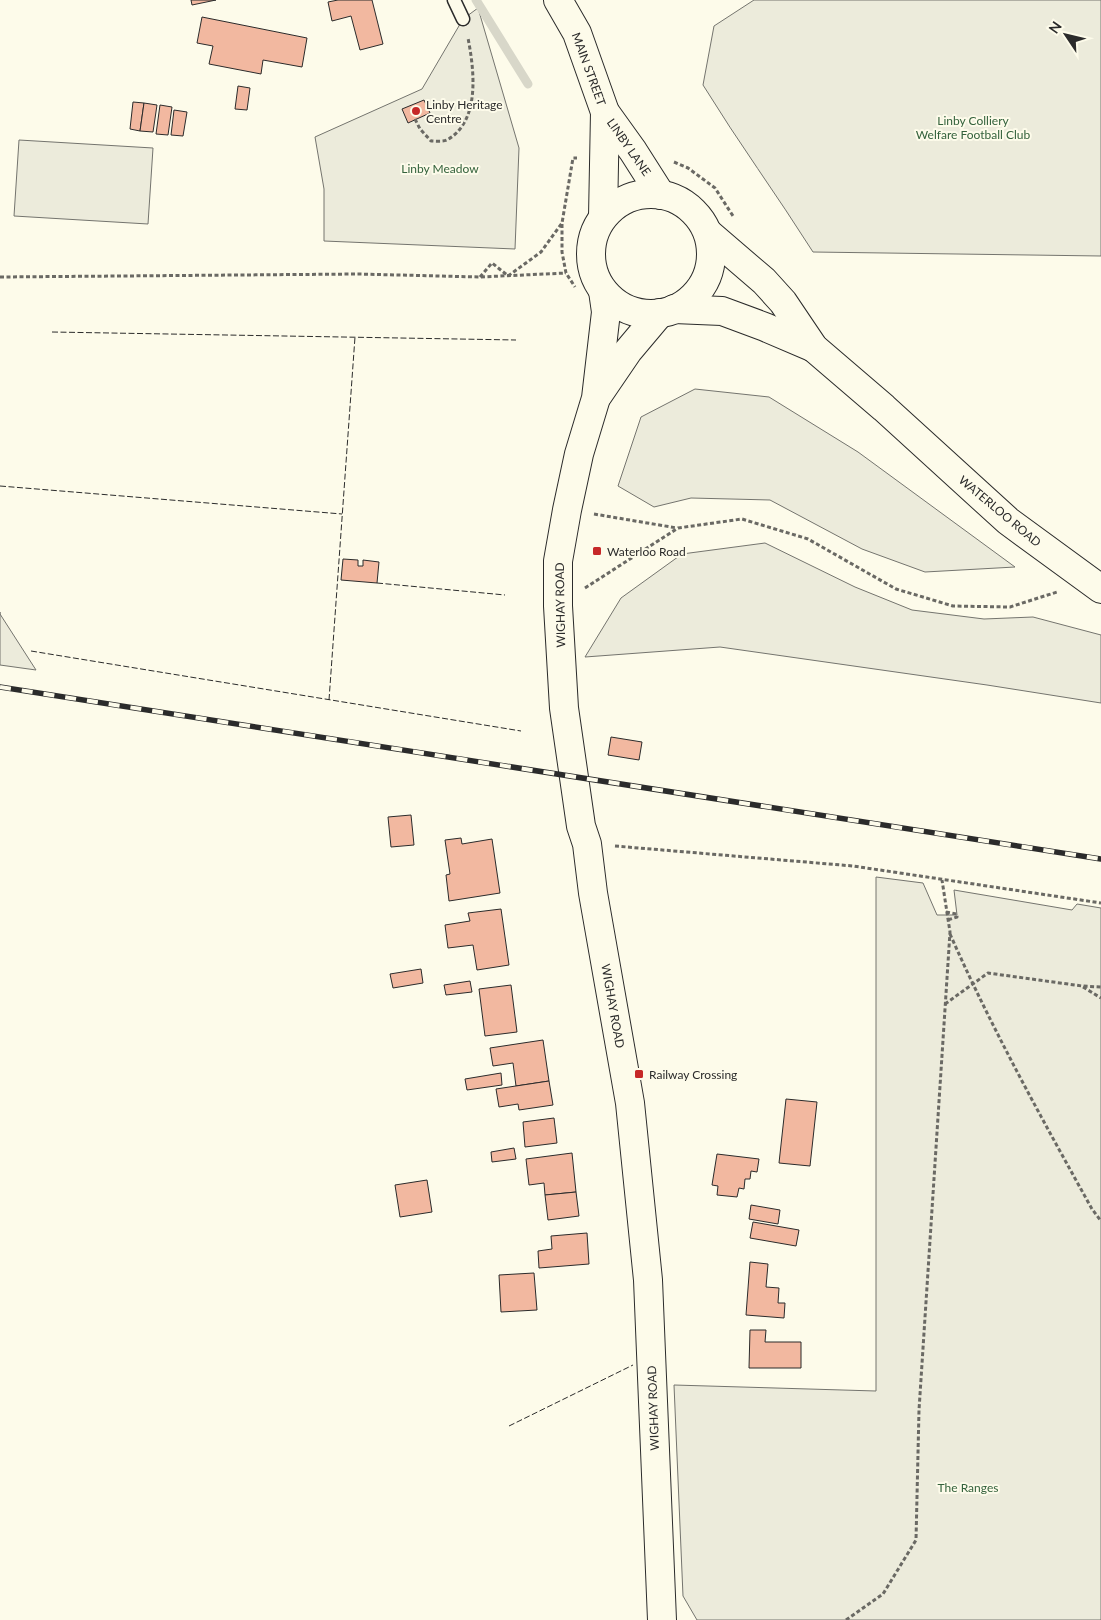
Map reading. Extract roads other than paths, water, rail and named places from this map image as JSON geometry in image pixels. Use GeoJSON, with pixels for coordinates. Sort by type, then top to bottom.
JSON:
{"type":"FeatureCollection","features":[{"type":"Feature","properties":{"kind":"main road","name":"MAIN STREET"},"geometry":{"type":"LineString","coordinates":[[558,0],[577,33],[604,112]]}},
{"type":"Feature","properties":{"kind":"main road","name":"LINBY LANE"},"geometry":{"type":"LineString","coordinates":[[604,112],[634,151],[661,195]]}},
{"type":"Feature","properties":{"kind":"main road","name":"LINBY LANE"},"geometry":{"type":"LineString","coordinates":[[603,217],[604,112]]}},
{"type":"Feature","properties":{"kind":"main road","name":"LINBY LANE"},"geometry":{"type":"LineString","coordinates":[[661,195],[684,203],[699,218],[708,233],[712,252],[709,271],[699,290],[680,306],[667,311],[650,314],[635,312],[618,305],[603,291],[594,274],[590,253],[593,236],[603,217],[620,202],[634,196],[661,195]]}},
{"type":"Feature","properties":{"kind":"main road","name":"WATERLOO ROAD"},"geometry":{"type":"LineString","coordinates":[[708,233],[764,281],[783,302],[814,348],[884,408],[1008,521],[1092,583]]}},
{"type":"Feature","properties":{"kind":"main road","name":"WIGHAY ROAD"},"geometry":{"type":"LineString","coordinates":[[603,291],[606,312],[596,398],[578,454],[567,510],[558,561],[558,606],[564,708],[581,826],[587,844],[593,893],[630,1103],[648,1280],[662,1620]]}},
{"type":"Feature","properties":{"kind":"main road","name":"WATERLOO ROAD"},"geometry":{"type":"LineString","coordinates":[[667,311],[722,311],[814,348]]}},
{"type":"Feature","properties":{"kind":"main road","name":"WIGHAY ROAD"},"geometry":{"type":"LineString","coordinates":[[596,398],[628,351],[667,311]]}},
{"type":"Feature","properties":{"kind":"lane"},"geometry":{"type":"LineString","coordinates":[[454,0],[464,19]]}},
{"type":"Feature","properties":{"kind":"waterway"},"geometry":{"type":"LineString","coordinates":[[476,0],[528,84]]}},
{"type":"Feature","properties":{"kind":"railway"},"geometry":{"type":"LineString","coordinates":[[0,687],[1101,859]]}},
{"type":"Feature","properties":{"kind":"place","name":"Linby Heritage Centre"},"geometry":{"type":"Point","coordinates":[416,111]}},
{"type":"Feature","properties":{"kind":"place","name":"Waterloo Road"},"geometry":{"type":"Point","coordinates":[597,551]}},
{"type":"Feature","properties":{"kind":"place","name":"Railway Crossing"},"geometry":{"type":"Point","coordinates":[639,1074]}},
{"type":"Feature","properties":{"kind":"park label","name":"Linby Colliery Welfare Football Club"},"geometry":{"type":"Point","coordinates":[973,127]}},
{"type":"Feature","properties":{"kind":"park label","name":"Linby Meadow"},"geometry":{"type":"Point","coordinates":[440,168]}},
{"type":"Feature","properties":{"kind":"park label","name":"The Ranges"},"geometry":{"type":"Point","coordinates":[968,1487]}}]}
